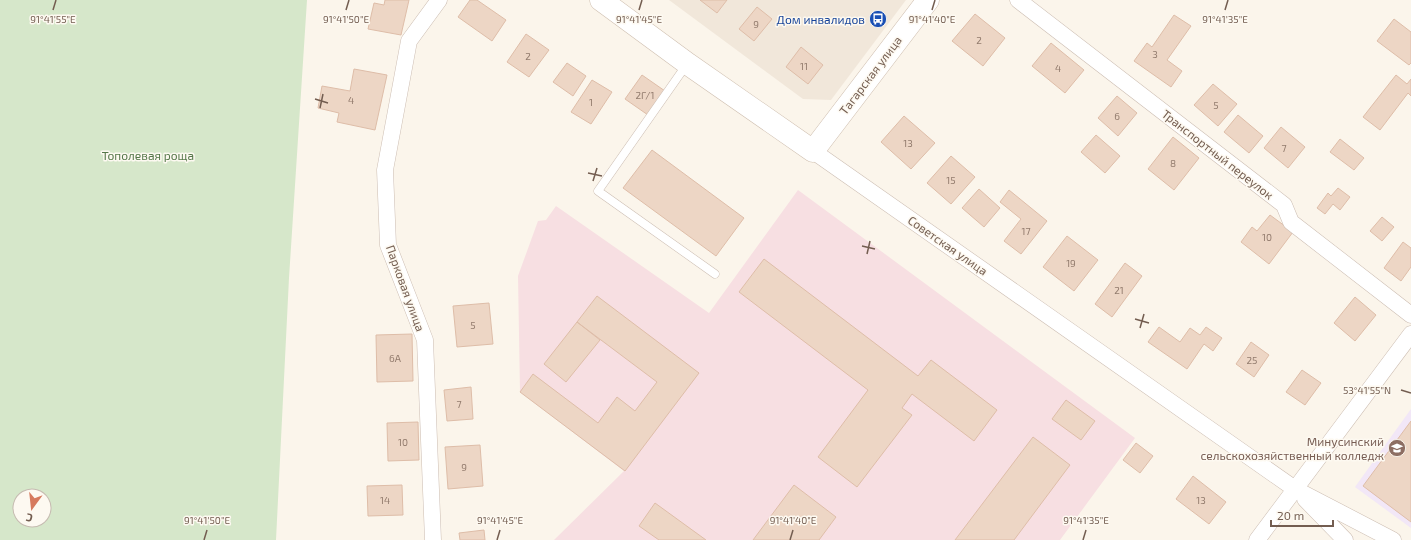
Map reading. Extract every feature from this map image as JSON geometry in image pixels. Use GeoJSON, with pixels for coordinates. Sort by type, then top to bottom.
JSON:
{"type":"FeatureCollection","features":[{"type":"Feature","properties":{"kind":"street","name":"Парковая улица"},"geometry":{"type":"LineString","coordinates":[[433,540],[425,340],[388,245],[385,170],[409,41],[439,0]]}},
{"type":"Feature","properties":{"kind":"street","name":"Советская улица"},"geometry":{"type":"LineString","coordinates":[[601,0],[688,64],[1295,489],[1393,540]]}},
{"type":"Feature","properties":{"kind":"street","name":"Тагарская улица"},"geometry":{"type":"LineString","coordinates":[[813,151],[928,0]]}},
{"type":"Feature","properties":{"kind":"street","name":"Транспортный переулок"},"geometry":{"type":"LineString","coordinates":[[1018,0],[1284,205],[1291,222],[1411,315]]}},
{"type":"Feature","properties":{"kind":"street"},"geometry":{"type":"LineString","coordinates":[[1257,540],[1411,334]]}},
{"type":"Feature","properties":{"kind":"street","name":"Советская улица"},"geometry":{"type":"LineString","coordinates":[[1295,489],[1345,540]]}},
{"type":"Feature","properties":{"kind":"lane"},"geometry":{"type":"LineString","coordinates":[[688,64],[598,191],[715,274]]}},
{"type":"Feature","properties":{"kind":"shaded area"},"geometry":{"type":"Polygon","coordinates":[[[669,0],[906,0],[831,100],[803,99],[669,0]]]}},
{"type":"Feature","properties":{"kind":"shaded area"},"geometry":{"type":"Polygon","coordinates":[[[798,190],[1135,438],[1060,540],[554,540],[624,471],[520,392],[518,276],[538,221],[546,220],[556,206],[709,313],[798,190]]]}},
{"type":"Feature","properties":{"kind":"shaded area","name":"Минусинский сельскохозяйственный колледж"},"geometry":{"type":"Polygon","coordinates":[[[1411,409],[1411,528],[1355,487],[1411,409]]]}},
{"type":"Feature","properties":{"kind":"green space","name":"Тополевая роща"},"geometry":{"type":"Polygon","coordinates":[[[0,0],[307,0],[289,278],[276,540],[0,540],[0,0]]]}},
{"type":"Feature","properties":{"kind":"building"},"geometry":{"type":"Polygon","coordinates":[[[385,0],[409,0],[401,35],[368,29],[374,3],[384,5],[385,0]]]}},
{"type":"Feature","properties":{"kind":"building"},"geometry":{"type":"Polygon","coordinates":[[[470,0],[477,0],[506,20],[492,41],[458,17],[470,0]]]}},
{"type":"Feature","properties":{"kind":"building"},"geometry":{"type":"Polygon","coordinates":[[[700,0],[727,0],[717,13],[700,0]]]}},
{"type":"Feature","properties":{"kind":"building"},"geometry":{"type":"Polygon","coordinates":[[[757,7],[772,19],[754,41],[739,29],[757,7]]]}},
{"type":"Feature","properties":{"kind":"building"},"geometry":{"type":"Polygon","coordinates":[[[975,14],[1005,38],[983,66],[952,41],[975,14]]]}},
{"type":"Feature","properties":{"kind":"building"},"geometry":{"type":"Polygon","coordinates":[[[1174,15],[1191,26],[1167,60],[1182,71],[1171,87],[1134,61],[1147,43],[1152,47],[1174,15]]]}},
{"type":"Feature","properties":{"kind":"building"},"geometry":{"type":"Polygon","coordinates":[[[1394,19],[1411,32],[1411,63],[1409,65],[1377,41],[1394,19]]]}},
{"type":"Feature","properties":{"kind":"building"},"geometry":{"type":"Polygon","coordinates":[[[526,34],[549,50],[529,77],[507,62],[526,34]]]}},
{"type":"Feature","properties":{"kind":"building"},"geometry":{"type":"Polygon","coordinates":[[[1051,43],[1084,70],[1065,93],[1032,66],[1051,43]]]}},
{"type":"Feature","properties":{"kind":"building"},"geometry":{"type":"Polygon","coordinates":[[[801,47],[823,65],[808,84],[786,67],[801,47]]]}},
{"type":"Feature","properties":{"kind":"building"},"geometry":{"type":"Polygon","coordinates":[[[567,63],[586,76],[573,96],[553,82],[567,63]]]}},
{"type":"Feature","properties":{"kind":"building"},"geometry":{"type":"Polygon","coordinates":[[[354,69],[387,75],[375,130],[337,122],[339,113],[318,108],[322,86],[350,91],[354,69]]]}},
{"type":"Feature","properties":{"kind":"building"},"geometry":{"type":"Polygon","coordinates":[[[642,75],[665,91],[648,115],[625,99],[642,75]]]}},
{"type":"Feature","properties":{"kind":"building"},"geometry":{"type":"Polygon","coordinates":[[[1396,75],[1407,84],[1411,79],[1411,96],[1408,93],[1380,130],[1363,117],[1396,75]]]}},
{"type":"Feature","properties":{"kind":"building"},"geometry":{"type":"Polygon","coordinates":[[[592,80],[612,92],[591,124],[571,112],[592,80]]]}},
{"type":"Feature","properties":{"kind":"building"},"geometry":{"type":"Polygon","coordinates":[[[1213,84],[1237,104],[1218,126],[1194,105],[1213,84]]]}},
{"type":"Feature","properties":{"kind":"building"},"geometry":{"type":"Polygon","coordinates":[[[1117,96],[1137,113],[1118,136],[1098,118],[1117,96]]]}},
{"type":"Feature","properties":{"kind":"building"},"geometry":{"type":"Polygon","coordinates":[[[1238,115],[1263,136],[1249,153],[1224,132],[1238,115]]]}},
{"type":"Feature","properties":{"kind":"building"},"geometry":{"type":"Polygon","coordinates":[[[904,116],[935,143],[911,169],[881,142],[904,116]]]}},
{"type":"Feature","properties":{"kind":"building"},"geometry":{"type":"Polygon","coordinates":[[[1281,127],[1305,147],[1288,168],[1264,148],[1281,127]]]}},
{"type":"Feature","properties":{"kind":"building"},"geometry":{"type":"Polygon","coordinates":[[[1096,135],[1120,156],[1105,173],[1081,152],[1096,135]]]}},
{"type":"Feature","properties":{"kind":"building"},"geometry":{"type":"Polygon","coordinates":[[[1173,137],[1199,158],[1174,190],[1148,169],[1173,137]]]}},
{"type":"Feature","properties":{"kind":"building"},"geometry":{"type":"Polygon","coordinates":[[[1340,139],[1364,158],[1354,170],[1330,152],[1340,139]]]}},
{"type":"Feature","properties":{"kind":"building"},"geometry":{"type":"Polygon","coordinates":[[[652,150],[744,218],[716,256],[623,188],[652,150]]]}},
{"type":"Feature","properties":{"kind":"building"},"geometry":{"type":"Polygon","coordinates":[[[951,156],[975,177],[951,204],[927,183],[951,156]]]}},
{"type":"Feature","properties":{"kind":"building"},"geometry":{"type":"Polygon","coordinates":[[[1338,188],[1350,197],[1340,210],[1333,204],[1325,214],[1317,208],[1328,193],[1331,196],[1338,188]]]}},
{"type":"Feature","properties":{"kind":"building"},"geometry":{"type":"Polygon","coordinates":[[[979,189],[1000,208],[984,227],[962,208],[979,189]]]}},
{"type":"Feature","properties":{"kind":"building"},"geometry":{"type":"Polygon","coordinates":[[[1009,190],[1047,221],[1021,254],[1004,241],[1021,219],[1000,202],[1009,190]]]}},
{"type":"Feature","properties":{"kind":"building"},"geometry":{"type":"Polygon","coordinates":[[[1270,215],[1293,232],[1269,264],[1241,242],[1252,227],[1257,231],[1270,215]]]}},
{"type":"Feature","properties":{"kind":"building"},"geometry":{"type":"Polygon","coordinates":[[[1382,217],[1394,227],[1382,241],[1370,231],[1382,217]]]}},
{"type":"Feature","properties":{"kind":"building"},"geometry":{"type":"Polygon","coordinates":[[[1067,236],[1098,260],[1074,291],[1043,267],[1067,236]]]}},
{"type":"Feature","properties":{"kind":"building"},"geometry":{"type":"Polygon","coordinates":[[[1403,242],[1411,248],[1411,267],[1401,281],[1384,268],[1403,242]]]}},
{"type":"Feature","properties":{"kind":"building"},"geometry":{"type":"Polygon","coordinates":[[[764,259],[918,376],[931,360],[997,410],[974,441],[912,394],[902,408],[912,415],[857,487],[818,457],[868,390],[739,292],[764,259]]]}},
{"type":"Feature","properties":{"kind":"building"},"geometry":{"type":"Polygon","coordinates":[[[1125,263],[1142,276],[1112,317],[1095,304],[1125,263]]]}},
{"type":"Feature","properties":{"kind":"building"},"geometry":{"type":"Polygon","coordinates":[[[597,296],[699,373],[625,471],[520,392],[533,374],[598,423],[617,397],[635,411],[657,382],[577,322],[597,296]]]}},
{"type":"Feature","properties":{"kind":"building"},"geometry":{"type":"Polygon","coordinates":[[[1355,297],[1376,315],[1355,341],[1334,323],[1355,297]]]}},
{"type":"Feature","properties":{"kind":"building"},"geometry":{"type":"Polygon","coordinates":[[[489,303],[493,344],[457,347],[453,306],[489,303]]]}},
{"type":"Feature","properties":{"kind":"building"},"geometry":{"type":"Polygon","coordinates":[[[577,322],[600,340],[566,382],[544,364],[577,322]]]}},
{"type":"Feature","properties":{"kind":"building"},"geometry":{"type":"Polygon","coordinates":[[[1159,327],[1180,342],[1190,328],[1200,335],[1206,327],[1222,338],[1213,351],[1204,344],[1187,369],[1148,342],[1159,327]]]}},
{"type":"Feature","properties":{"kind":"building"},"geometry":{"type":"Polygon","coordinates":[[[412,334],[413,381],[377,382],[376,335],[412,334]]]}},
{"type":"Feature","properties":{"kind":"building"},"geometry":{"type":"Polygon","coordinates":[[[1251,342],[1269,355],[1254,377],[1236,364],[1251,342]]]}},
{"type":"Feature","properties":{"kind":"building"},"geometry":{"type":"Polygon","coordinates":[[[1302,370],[1321,383],[1305,405],[1286,392],[1302,370]]]}},
{"type":"Feature","properties":{"kind":"building"},"geometry":{"type":"Polygon","coordinates":[[[471,387],[473,419],[447,421],[444,390],[471,387]]]}},
{"type":"Feature","properties":{"kind":"building"},"geometry":{"type":"Polygon","coordinates":[[[1066,400],[1095,421],[1081,440],[1052,419],[1066,400]]]}},
{"type":"Feature","properties":{"kind":"building","name":"Минусинский сельскохозяйственный колледж"},"geometry":{"type":"Polygon","coordinates":[[[1411,421],[1411,522],[1363,486],[1411,421]]]}},
{"type":"Feature","properties":{"kind":"building"},"geometry":{"type":"Polygon","coordinates":[[[418,422],[419,460],[388,461],[387,423],[418,422]]]}},
{"type":"Feature","properties":{"kind":"building"},"geometry":{"type":"Polygon","coordinates":[[[1033,437],[1070,465],[1014,540],[955,540],[1033,437]]]}},
{"type":"Feature","properties":{"kind":"building"},"geometry":{"type":"Polygon","coordinates":[[[1136,443],[1153,456],[1140,473],[1123,460],[1136,443]]]}},
{"type":"Feature","properties":{"kind":"building"},"geometry":{"type":"Polygon","coordinates":[[[480,445],[483,486],[448,489],[445,447],[480,445]]]}},
{"type":"Feature","properties":{"kind":"building"},"geometry":{"type":"Polygon","coordinates":[[[1193,476],[1226,502],[1209,524],[1176,499],[1193,476]]]}},
{"type":"Feature","properties":{"kind":"building"},"geometry":{"type":"Polygon","coordinates":[[[402,485],[403,515],[368,516],[367,486],[402,485]]]}},
{"type":"Feature","properties":{"kind":"building"},"geometry":{"type":"Polygon","coordinates":[[[794,485],[836,517],[819,540],[753,540],[794,485]]]}},
{"type":"Feature","properties":{"kind":"building"},"geometry":{"type":"Polygon","coordinates":[[[655,503],[706,540],[659,540],[639,526],[655,503]]]}},
{"type":"Feature","properties":{"kind":"building"},"geometry":{"type":"Polygon","coordinates":[[[484,530],[485,540],[460,540],[459,533],[484,530]]]}},
{"type":"Feature","properties":{"kind":"place","name":"Дом инвалидов"},"geometry":{"type":"Point","coordinates":[878,19]}},
{"type":"Feature","properties":{"kind":"place","name":"Минусинский сельскохозяйственный колледж"},"geometry":{"type":"Point","coordinates":[1397,448]}}]}
